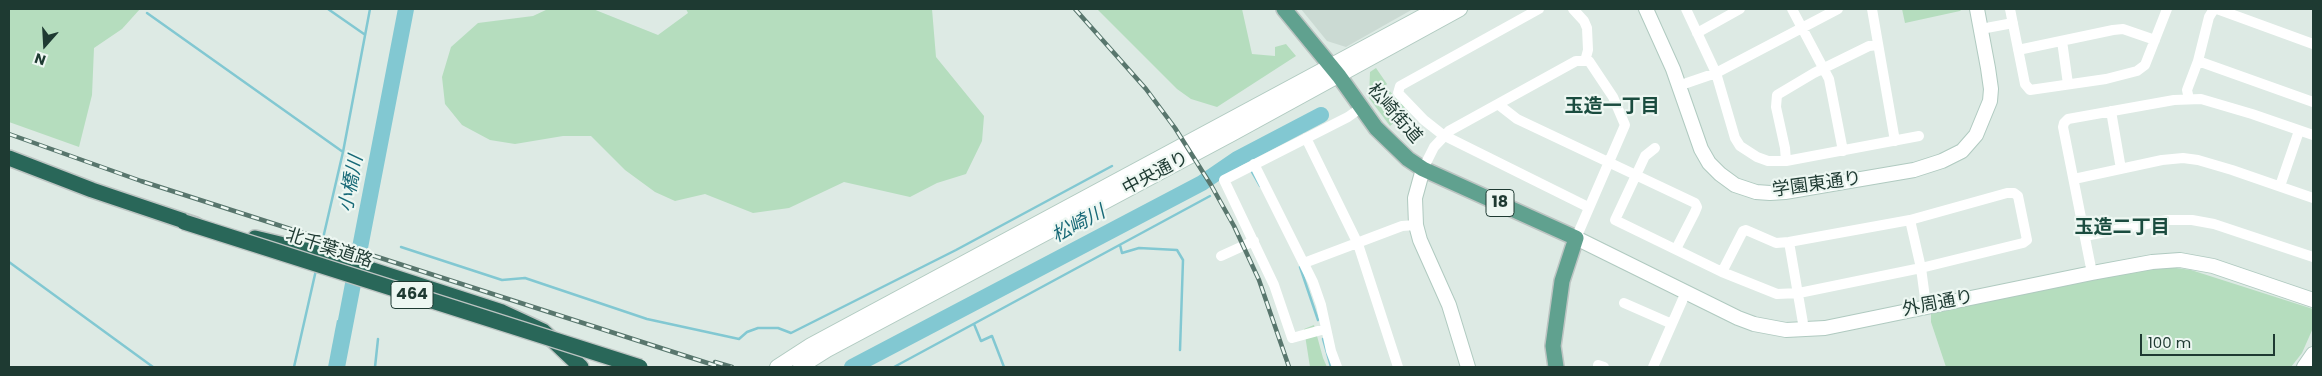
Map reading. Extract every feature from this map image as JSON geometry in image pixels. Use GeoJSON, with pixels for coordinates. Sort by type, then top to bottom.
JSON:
{"type":"FeatureCollection","features":[{"type":"Feature","properties":{"kind":"highway","name":"北千葉道路"},"geometry":{"type":"LineString","coordinates":[[10,155],[184,222],[640,367]]}},
{"type":"Feature","properties":{"kind":"highway"},"geometry":{"type":"LineString","coordinates":[[184,222],[326,254],[502,312],[543,331],[581,367]]}},
{"type":"Feature","properties":{"kind":"main road","name":"松崎街道"},"geometry":{"type":"LineString","coordinates":[[1284,9],[1334,70],[1386,140],[1408,160],[1576,238]]}},
{"type":"Feature","properties":{"kind":"main road"},"geometry":{"type":"LineString","coordinates":[[1556,367],[1553,346],[1562,281],[1576,238]]}},
{"type":"Feature","properties":{"kind":"street","name":"中央通り"},"geometry":{"type":"LineString","coordinates":[[777,367],[800,362],[1334,70],[1436,9]]}},
{"type":"Feature","properties":{"kind":"street","name":"中央通り"},"geometry":{"type":"LineString","coordinates":[[1334,70],[1460,9]]}},
{"type":"Feature","properties":{"kind":"street"},"geometry":{"type":"LineString","coordinates":[[1539,9],[1400,86],[1398,93],[1412,109],[1443,135],[1588,207]]}},
{"type":"Feature","properties":{"kind":"street"},"geometry":{"type":"LineString","coordinates":[[1573,9],[1584,21],[1587,28],[1588,50],[1585,60]]}},
{"type":"Feature","properties":{"kind":"street","name":"学園東通り"},"geometry":{"type":"LineString","coordinates":[[1646,9],[1656,28],[1701,149],[1720,174],[1735,185],[1756,192],[1786,192],[1931,166],[1962,151],[1973,140],[1987,112],[1991,89],[1981,29]]}},
{"type":"Feature","properties":{"kind":"street"},"geometry":{"type":"LineString","coordinates":[[1686,9],[1716,73],[1735,138],[1740,146],[1768,161],[1786,161],[1918,136]]}},
{"type":"Feature","properties":{"kind":"street"},"geometry":{"type":"LineString","coordinates":[[1698,33],[1740,9]]}},
{"type":"Feature","properties":{"kind":"street"},"geometry":{"type":"LineString","coordinates":[[1792,9],[1829,79],[1843,151]]}},
{"type":"Feature","properties":{"kind":"street"},"geometry":{"type":"LineString","coordinates":[[1678,86],[1716,73],[1838,9]]}},
{"type":"Feature","properties":{"kind":"street"},"geometry":{"type":"LineString","coordinates":[[1872,9],[1895,141]]}},
{"type":"Feature","properties":{"kind":"street"},"geometry":{"type":"LineString","coordinates":[[1977,9],[1981,29],[2013,23]]}},
{"type":"Feature","properties":{"kind":"street"},"geometry":{"type":"LineString","coordinates":[[2010,9],[2025,84],[2030,90],[2137,71],[2145,65],[2167,9]]}},
{"type":"Feature","properties":{"kind":"street"},"geometry":{"type":"LineString","coordinates":[[2189,98],[2187,90],[2198,61],[2208,17],[2215,9],[2313,44]]}},
{"type":"Feature","properties":{"kind":"street"},"geometry":{"type":"LineString","coordinates":[[2018,50],[2123,29],[2155,40]]}},
{"type":"Feature","properties":{"kind":"street"},"geometry":{"type":"LineString","coordinates":[[2062,41],[2068,84]]}},
{"type":"Feature","properties":{"kind":"street"},"geometry":{"type":"LineString","coordinates":[[1786,161],[1775,100],[1778,95],[1824,68],[1870,46],[1878,45]]}},
{"type":"Feature","properties":{"kind":"street"},"geometry":{"type":"LineString","coordinates":[[1468,367],[1449,305],[1420,240],[1416,225],[1415,198],[1423,168],[1443,135],[1576,61],[1585,60],[1593,64],[1613,97],[1625,125],[1576,238]]}},
{"type":"Feature","properties":{"kind":"street"},"geometry":{"type":"LineString","coordinates":[[2198,61],[2313,102]]}},
{"type":"Feature","properties":{"kind":"street"},"geometry":{"type":"LineString","coordinates":[[2092,273],[2064,123],[2068,119],[2189,98],[2201,99],[2252,114],[2313,136]]}},
{"type":"Feature","properties":{"kind":"street"},"geometry":{"type":"LineString","coordinates":[[1499,105],[1517,119],[1695,203],[1695,212],[1676,249]]}},
{"type":"Feature","properties":{"kind":"street"},"geometry":{"type":"LineString","coordinates":[[1325,329],[1292,338],[1274,285],[1224,180],[1348,117],[1362,108]]}},
{"type":"Feature","properties":{"kind":"street"},"geometry":{"type":"LineString","coordinates":[[2111,112],[2121,169]]}},
{"type":"Feature","properties":{"kind":"street"},"geometry":{"type":"LineString","coordinates":[[2280,186],[2298,131]]}},
{"type":"Feature","properties":{"kind":"street"},"geometry":{"type":"LineString","coordinates":[[1306,138],[1358,244],[1398,367]]}},
{"type":"Feature","properties":{"kind":"street"},"geometry":{"type":"LineString","coordinates":[[1655,148],[1645,156],[1615,220],[1722,272],[1777,294],[1799,293],[1921,268],[2023,243],[2027,240],[2018,196],[2014,193],[2007,193],[1910,220],[1789,242],[1776,243],[1746,230],[1743,231],[1722,272]]}},
{"type":"Feature","properties":{"kind":"street"},"geometry":{"type":"LineString","coordinates":[[2074,179],[2162,160],[2183,158],[2198,160],[2313,198]]}},
{"type":"Feature","properties":{"kind":"street"},"geometry":{"type":"LineString","coordinates":[[1254,164],[1304,263],[1321,305],[1325,329],[1337,367]]}},
{"type":"Feature","properties":{"kind":"street"},"geometry":{"type":"LineString","coordinates":[[1910,220],[1921,268],[1925,298],[1924,306]]}},
{"type":"Feature","properties":{"kind":"street"},"geometry":{"type":"LineString","coordinates":[[2085,236],[2167,220],[2192,220],[2214,224],[2313,257]]}},
{"type":"Feature","properties":{"kind":"street"},"geometry":{"type":"LineString","coordinates":[[1304,263],[1402,226],[1416,225]]}},
{"type":"Feature","properties":{"kind":"street","name":"外周通り"},"geometry":{"type":"LineString","coordinates":[[1576,238],[1754,324],[1786,330],[1825,328],[1924,306],[2092,273],[2152,262],[2180,260],[2213,266],[2313,300]]}},
{"type":"Feature","properties":{"kind":"street"},"geometry":{"type":"LineString","coordinates":[[1221,256],[1254,241]]}},
{"type":"Feature","properties":{"kind":"street"},"geometry":{"type":"LineString","coordinates":[[1789,242],[1804,330]]}},
{"type":"Feature","properties":{"kind":"street"},"geometry":{"type":"LineString","coordinates":[[1653,367],[1686,292]]}},
{"type":"Feature","properties":{"kind":"street"},"geometry":{"type":"LineString","coordinates":[[1624,302],[1672,324]]}},
{"type":"Feature","properties":{"kind":"street"},"geometry":{"type":"LineString","coordinates":[[2304,367],[2313,354]]}},
{"type":"Feature","properties":{"kind":"shaded area"},"geometry":{"type":"Polygon","coordinates":[[[1301,9],[1413,9],[1346,47],[1327,41],[1301,9]]]}},
{"type":"Feature","properties":{"kind":"green space"},"geometry":{"type":"Polygon","coordinates":[[[9,9],[140,9],[122,29],[94,48],[92,95],[79,147],[9,122],[9,9]]]}},
{"type":"Feature","properties":{"kind":"green space"},"geometry":{"type":"Polygon","coordinates":[[[548,9],[593,9],[658,35],[688,13],[686,9],[932,9],[936,57],[984,116],[982,141],[966,174],[937,183],[910,197],[844,182],[789,208],[753,213],[705,194],[675,201],[655,192],[625,170],[591,136],[563,136],[515,144],[490,140],[462,125],[445,104],[442,77],[451,47],[478,23],[533,16],[548,9]]]}},
{"type":"Feature","properties":{"kind":"green space"},"geometry":{"type":"Polygon","coordinates":[[[1097,9],[1242,9],[1252,54],[1275,56],[1275,47],[1286,44],[1296,56],[1217,107],[1191,99],[1177,89],[1097,9]]]}},
{"type":"Feature","properties":{"kind":"green space"},"geometry":{"type":"Polygon","coordinates":[[[1902,9],[1962,9],[1905,23],[1902,9]]]}},
{"type":"Feature","properties":{"kind":"green space"},"geometry":{"type":"Polygon","coordinates":[[[1376,68],[1387,84],[1385,86],[1408,111],[1390,126],[1369,98],[1370,72],[1376,68]]]}},
{"type":"Feature","properties":{"kind":"green space"},"geometry":{"type":"Polygon","coordinates":[[[2168,267],[2191,270],[2313,309],[2313,328],[2302,353],[2291,367],[1946,367],[1931,322],[1931,314],[2105,276],[2168,267]]]}},
{"type":"Feature","properties":{"kind":"green space"},"geometry":{"type":"Polygon","coordinates":[[[1314,325],[1327,367],[1310,367],[1304,329],[1314,325]]]}},
{"type":"Feature","properties":{"kind":"water"},"geometry":{"type":"Polygon","coordinates":[[[337,320],[352,325],[344,367],[328,367],[337,320]]]}},
{"type":"Feature","properties":{"kind":"waterway"},"geometry":{"type":"LineString","coordinates":[[328,9],[364,34]]}},
{"type":"Feature","properties":{"kind":"waterway"},"geometry":{"type":"LineString","coordinates":[[321,247],[343,152],[370,9]]}},
{"type":"Feature","properties":{"kind":"waterway","name":"小橋川"},"geometry":{"type":"LineString","coordinates":[[337,367],[406,9]]}},
{"type":"Feature","properties":{"kind":"waterway"},"geometry":{"type":"LineString","coordinates":[[147,13],[343,152]]}},
{"type":"Feature","properties":{"kind":"waterway","name":"松崎川"},"geometry":{"type":"LineString","coordinates":[[852,367],[1202,183],[1237,159],[1321,115]]}},
{"type":"Feature","properties":{"kind":"waterway"},"geometry":{"type":"LineString","coordinates":[[401,247],[502,280],[525,278],[647,319],[739,339],[747,332],[758,328],[778,328],[791,333],[956,250],[1112,166]]}},
{"type":"Feature","properties":{"kind":"waterway"},"geometry":{"type":"LineString","coordinates":[[1252,172],[1260,186]]}},
{"type":"Feature","properties":{"kind":"waterway"},"geometry":{"type":"LineString","coordinates":[[894,367],[1210,196]]}},
{"type":"Feature","properties":{"kind":"waterway"},"geometry":{"type":"LineString","coordinates":[[1120,245],[1122,253],[1139,248],[1177,250],[1183,260],[1180,350]]}},
{"type":"Feature","properties":{"kind":"waterway"},"geometry":{"type":"LineString","coordinates":[[9,262],[153,367]]}},
{"type":"Feature","properties":{"kind":"waterway"},"geometry":{"type":"LineString","coordinates":[[1300,267],[1318,320]]}},
{"type":"Feature","properties":{"kind":"waterway"},"geometry":{"type":"LineString","coordinates":[[294,367],[316,270]]}},
{"type":"Feature","properties":{"kind":"waterway"},"geometry":{"type":"LineString","coordinates":[[974,324],[981,341],[992,336],[1004,367]]}},
{"type":"Feature","properties":{"kind":"waterway"},"geometry":{"type":"LineString","coordinates":[[375,367],[378,339]]}},
{"type":"Feature","properties":{"kind":"waterway"},"geometry":{"type":"LineString","coordinates":[[1323,339],[1331,367]]}},
{"type":"Feature","properties":{"kind":"railway"},"geometry":{"type":"LineString","coordinates":[[1075,9],[1146,89],[1175,128],[1211,185],[1234,226],[1259,280],[1289,367]]}},
{"type":"Feature","properties":{"kind":"railway"},"geometry":{"type":"LineString","coordinates":[[9,134],[141,181],[720,367]]}},
{"type":"Feature","properties":{"kind":"railway"},"geometry":{"type":"LineString","coordinates":[[715,362],[732,367]]}},
{"type":"Feature","properties":{"kind":"district","name":"玉造一丁目"},"geometry":{"type":"Point","coordinates":[1612,107]}},
{"type":"Feature","properties":{"kind":"district","name":"玉造二丁目"},"geometry":{"type":"Point","coordinates":[2122,228]}}]}
